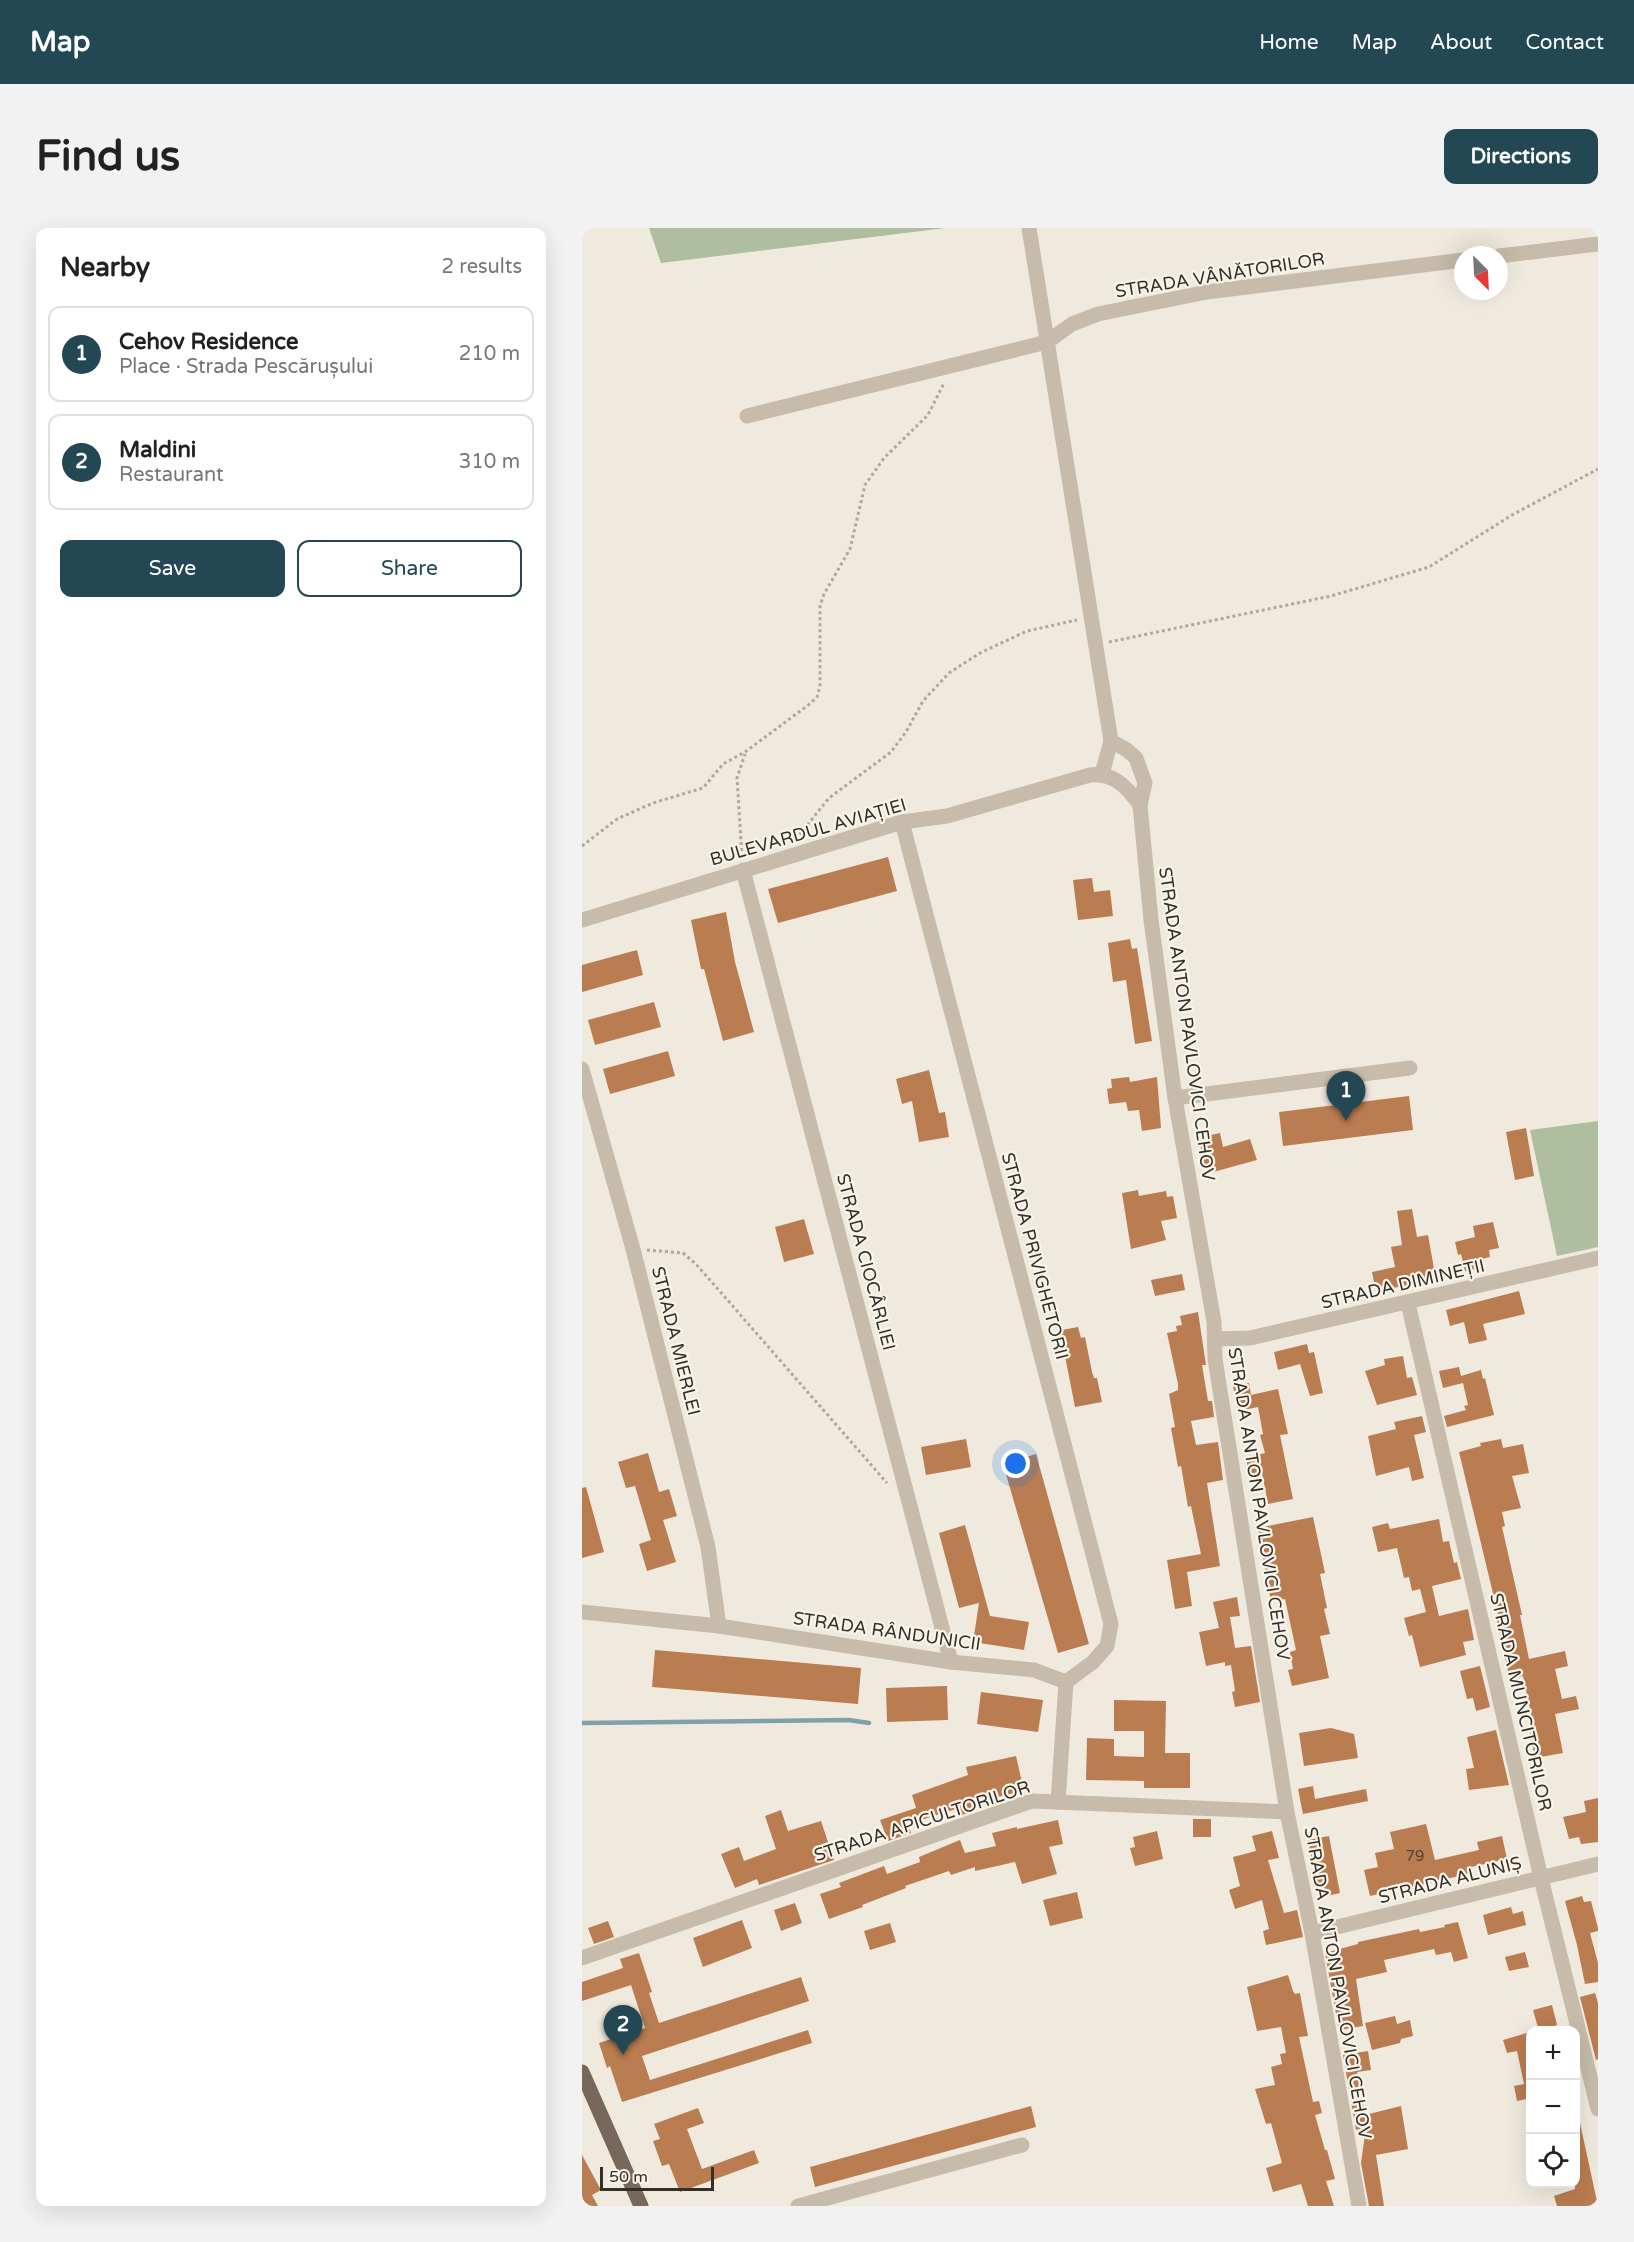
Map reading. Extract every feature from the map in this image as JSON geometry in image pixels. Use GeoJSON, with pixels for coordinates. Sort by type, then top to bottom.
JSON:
{"type":"FeatureCollection","features":[{"type":"Feature","properties":{"kind":"main road"},"geometry":{"type":"LineString","coordinates":[[582,2072],[641,2206]]}},
{"type":"Feature","properties":{"kind":"street"},"geometry":{"type":"LineString","coordinates":[[1029,228],[1111,741],[1102,774],[1121,783],[1140,805]]}},
{"type":"Feature","properties":{"kind":"street"},"geometry":{"type":"LineString","coordinates":[[1508,255],[1598,243]]}},
{"type":"Feature","properties":{"kind":"street","name":"STRADA VÂNĂTORILOR"},"geometry":{"type":"LineString","coordinates":[[747,416],[1047,342],[1072,324],[1098,314],[1207,292],[1454,261]]}},
{"type":"Feature","properties":{"kind":"street","name":"STRADA ANTON PAVLOVICI CEHOV"},"geometry":{"type":"LineString","coordinates":[[1111,741],[1136,758],[1145,783],[1140,805],[1151,920],[1175,1098],[1214,1322],[1215,1359],[1287,1812],[1312,1933],[1359,2206]]}},
{"type":"Feature","properties":{"kind":"street","name":"BULEVARDUL AVIAȚIEI"},"geometry":{"type":"LineString","coordinates":[[582,920],[903,822],[947,816],[1102,774]]}},
{"type":"Feature","properties":{"kind":"street","name":"STRADA PRIVIGHETORII"},"geometry":{"type":"LineString","coordinates":[[903,822],[1111,1624],[1107,1646],[1094,1662],[1066,1682]]}},
{"type":"Feature","properties":{"kind":"street","name":"STRADA CIOCÂRLIEI"},"geometry":{"type":"LineString","coordinates":[[743,870],[951,1662]]}},
{"type":"Feature","properties":{"kind":"street"},"geometry":{"type":"LineString","coordinates":[[1175,1098],[1410,1068]]}},
{"type":"Feature","properties":{"kind":"street","name":"STRADA MIERLEI"},"geometry":{"type":"LineString","coordinates":[[582,1069],[633,1250],[708,1547],[719,1626]]}},
{"type":"Feature","properties":{"kind":"street","name":"STRADA DIMINEȚII"},"geometry":{"type":"LineString","coordinates":[[1215,1339],[1250,1338],[1598,1258]]}},
{"type":"Feature","properties":{"kind":"street","name":"STRADA MUNCITORILOR"},"geometry":{"type":"LineString","coordinates":[[1408,1303],[1541,1878],[1598,2109]]}},
{"type":"Feature","properties":{"kind":"street","name":"STRADA RÂNDUNICII"},"geometry":{"type":"LineString","coordinates":[[582,1612],[719,1626],[951,1662],[1034,1670],[1066,1682]]}},
{"type":"Feature","properties":{"kind":"street"},"geometry":{"type":"LineString","coordinates":[[1059,1802],[1066,1682]]}},
{"type":"Feature","properties":{"kind":"street","name":"STRADA APICULTORILOR"},"geometry":{"type":"LineString","coordinates":[[582,1958],[1032,1801],[1287,1812]]}},
{"type":"Feature","properties":{"kind":"street","name":"STRADA ALUNIȘ"},"geometry":{"type":"LineString","coordinates":[[1312,1933],[1598,1864]]}},
{"type":"Feature","properties":{"kind":"street"},"geometry":{"type":"LineString","coordinates":[[798,2206],[1022,2145]]}},
{"type":"Feature","properties":{"kind":"path"},"geometry":{"type":"LineString","coordinates":[[582,846],[617,819],[653,803],[703,788],[718,768],[746,752],[817,697],[820,686],[820,606],[824,594],[850,549],[865,485],[884,458],[928,415],[952,365]]}},
{"type":"Feature","properties":{"kind":"path"},"geometry":{"type":"LineString","coordinates":[[1095,645],[1330,596],[1429,567],[1512,515],[1598,469]]}},
{"type":"Feature","properties":{"kind":"path"},"geometry":{"type":"LineString","coordinates":[[782,859],[802,829],[830,798],[891,752],[906,732],[923,701],[949,673],[981,653],[1027,631],[1091,617]]}},
{"type":"Feature","properties":{"kind":"path"},"geometry":{"type":"LineString","coordinates":[[743,870],[737,778],[746,752]]}},
{"type":"Feature","properties":{"kind":"path"},"geometry":{"type":"LineString","coordinates":[[633,1250],[683,1253],[696,1264],[887,1483]]}},
{"type":"Feature","properties":{"kind":"green space"},"geometry":{"type":"Polygon","coordinates":[[[649,228],[946,228],[661,263],[649,228]]]}},
{"type":"Feature","properties":{"kind":"green space"},"geometry":{"type":"Polygon","coordinates":[[[1598,1121],[1598,1247],[1557,1256],[1530,1130],[1598,1121]]]}},
{"type":"Feature","properties":{"kind":"building"},"geometry":{"type":"Polygon","coordinates":[[[888,857],[897,891],[778,923],[768,889],[888,857]]]}},
{"type":"Feature","properties":{"kind":"building"},"geometry":{"type":"Polygon","coordinates":[[[1092,878],[1094,892],[1110,890],[1113,916],[1078,920],[1073,880],[1092,878]]]}},
{"type":"Feature","properties":{"kind":"building"},"geometry":{"type":"Polygon","coordinates":[[[726,912],[735,962],[754,1032],[723,1041],[704,969],[701,969],[691,920],[726,912]]]}},
{"type":"Feature","properties":{"kind":"building"},"geometry":{"type":"Polygon","coordinates":[[[1130,939],[1132,949],[1137,948],[1152,1041],[1135,1044],[1126,980],[1113,982],[1108,943],[1130,939]]]}},
{"type":"Feature","properties":{"kind":"building"},"geometry":{"type":"Polygon","coordinates":[[[637,950],[643,975],[582,992],[582,965],[637,950]]]}},
{"type":"Feature","properties":{"kind":"building"},"geometry":{"type":"Polygon","coordinates":[[[654,1002],[661,1027],[595,1045],[588,1020],[654,1002]]]}},
{"type":"Feature","properties":{"kind":"building"},"geometry":{"type":"Polygon","coordinates":[[[668,1051],[675,1076],[610,1094],[603,1069],[668,1051]]]}},
{"type":"Feature","properties":{"kind":"building"},"geometry":{"type":"Polygon","coordinates":[[[929,1070],[939,1113],[945,1112],[949,1137],[919,1142],[912,1101],[902,1104],[896,1079],[929,1070]]]}},
{"type":"Feature","properties":{"kind":"building"},"geometry":{"type":"Polygon","coordinates":[[[1129,1077],[1130,1082],[1157,1077],[1161,1128],[1142,1131],[1139,1110],[1128,1111],[1126,1102],[1109,1104],[1107,1089],[1112,1088],[1111,1079],[1129,1077]]]}},
{"type":"Feature","properties":{"kind":"building"},"geometry":{"type":"Polygon","coordinates":[[[1409,1096],[1413,1130],[1283,1146],[1279,1112],[1409,1096]]]}},
{"type":"Feature","properties":{"kind":"building"},"geometry":{"type":"Polygon","coordinates":[[[1526,1128],[1534,1176],[1515,1180],[1506,1132],[1526,1128]]]}},
{"type":"Feature","properties":{"kind":"building"},"geometry":{"type":"Polygon","coordinates":[[[1220,1133],[1223,1147],[1250,1139],[1257,1160],[1206,1174],[1200,1144],[1207,1142],[1206,1136],[1220,1133]]]}},
{"type":"Feature","properties":{"kind":"building"},"geometry":{"type":"Polygon","coordinates":[[[1138,1190],[1139,1196],[1166,1191],[1167,1197],[1173,1196],[1177,1218],[1161,1221],[1166,1240],[1131,1249],[1122,1193],[1138,1190]]]}},
{"type":"Feature","properties":{"kind":"building"},"geometry":{"type":"Polygon","coordinates":[[[1412,1209],[1417,1237],[1428,1235],[1436,1280],[1382,1290],[1381,1285],[1375,1287],[1372,1272],[1395,1267],[1391,1247],[1402,1245],[1397,1211],[1412,1209]]]}},
{"type":"Feature","properties":{"kind":"building"},"geometry":{"type":"Polygon","coordinates":[[[804,1219],[814,1254],[784,1262],[775,1227],[804,1219]]]}},
{"type":"Feature","properties":{"kind":"building"},"geometry":{"type":"Polygon","coordinates":[[[1493,1222],[1499,1248],[1489,1250],[1490,1257],[1478,1260],[1480,1268],[1465,1271],[1455,1242],[1475,1237],[1473,1226],[1493,1222]]]}},
{"type":"Feature","properties":{"kind":"building"},"geometry":{"type":"Polygon","coordinates":[[[1182,1274],[1185,1290],[1155,1296],[1151,1280],[1182,1274]]]}},
{"type":"Feature","properties":{"kind":"building"},"geometry":{"type":"Polygon","coordinates":[[[1519,1291],[1525,1314],[1483,1324],[1487,1340],[1469,1344],[1464,1322],[1450,1326],[1446,1310],[1519,1291]]]}},
{"type":"Feature","properties":{"kind":"building"},"geometry":{"type":"Polygon","coordinates":[[[1198,1312],[1206,1365],[1202,1365],[1208,1401],[1212,1401],[1214,1417],[1191,1421],[1196,1445],[1218,1442],[1223,1480],[1207,1483],[1220,1566],[1187,1572],[1192,1606],[1175,1609],[1167,1560],[1201,1554],[1191,1506],[1188,1507],[1181,1466],[1178,1467],[1171,1428],[1175,1427],[1169,1394],[1178,1390],[1178,1384],[1167,1333],[1177,1331],[1176,1326],[1182,1325],[1180,1316],[1198,1312]]]}},
{"type":"Feature","properties":{"kind":"building"},"geometry":{"type":"Polygon","coordinates":[[[1078,1327],[1081,1338],[1085,1337],[1092,1372],[1094,1378],[1097,1378],[1102,1402],[1075,1407],[1066,1361],[1063,1350],[1061,1351],[1057,1331],[1078,1327]]]}},
{"type":"Feature","properties":{"kind":"building"},"geometry":{"type":"Polygon","coordinates":[[[1307,1344],[1309,1353],[1314,1352],[1323,1393],[1310,1396],[1300,1364],[1278,1370],[1274,1352],[1307,1344]]]}},
{"type":"Feature","properties":{"kind":"building"},"geometry":{"type":"Polygon","coordinates":[[[1403,1356],[1407,1378],[1412,1377],[1417,1395],[1377,1405],[1365,1371],[1385,1365],[1384,1359],[1403,1356]]]}},
{"type":"Feature","properties":{"kind":"building"},"geometry":{"type":"Polygon","coordinates":[[[1459,1367],[1461,1376],[1481,1370],[1494,1415],[1447,1427],[1444,1416],[1466,1410],[1464,1406],[1468,1405],[1463,1383],[1443,1388],[1439,1371],[1459,1367]]]}},
{"type":"Feature","properties":{"kind":"building"},"geometry":{"type":"Polygon","coordinates":[[[1249,1383],[1251,1395],[1278,1389],[1288,1434],[1280,1435],[1293,1499],[1268,1504],[1262,1473],[1249,1475],[1246,1458],[1265,1453],[1260,1435],[1263,1434],[1258,1407],[1238,1411],[1233,1386],[1249,1383]]]}},
{"type":"Feature","properties":{"kind":"building"},"geometry":{"type":"Polygon","coordinates":[[[1422,1416],[1426,1432],[1414,1435],[1424,1478],[1412,1481],[1409,1467],[1376,1476],[1368,1436],[1396,1429],[1394,1422],[1422,1416]]]}},
{"type":"Feature","properties":{"kind":"building"},"geometry":{"type":"Polygon","coordinates":[[[966,1439],[971,1467],[926,1475],[921,1447],[966,1439]]]}},
{"type":"Feature","properties":{"kind":"building"},"geometry":{"type":"Polygon","coordinates":[[[1501,1439],[1503,1448],[1523,1444],[1529,1473],[1512,1476],[1521,1508],[1502,1512],[1505,1526],[1502,1527],[1522,1615],[1520,1615],[1529,1659],[1565,1651],[1568,1666],[1555,1669],[1562,1699],[1576,1696],[1579,1709],[1555,1714],[1563,1753],[1535,1758],[1530,1733],[1535,1732],[1523,1676],[1510,1680],[1497,1621],[1499,1620],[1497,1610],[1459,1452],[1481,1446],[1480,1443],[1501,1439]]]}},
{"type":"Feature","properties":{"kind":"building"},"geometry":{"type":"Polygon","coordinates":[[[648,1453],[659,1492],[669,1489],[677,1516],[663,1520],[676,1562],[647,1571],[639,1544],[651,1540],[635,1486],[626,1488],[618,1462],[648,1453]]]}},
{"type":"Feature","properties":{"kind":"building"},"geometry":{"type":"Polygon","coordinates":[[[1036,1454],[1089,1644],[1058,1653],[1003,1464],[1036,1454]]]}},
{"type":"Feature","properties":{"kind":"building"},"geometry":{"type":"Polygon","coordinates":[[[586,1487],[604,1552],[582,1558],[582,1488],[586,1487]]]}},
{"type":"Feature","properties":{"kind":"building"},"geometry":{"type":"Polygon","coordinates":[[[1313,1517],[1325,1573],[1320,1574],[1327,1608],[1324,1609],[1330,1634],[1320,1636],[1329,1678],[1292,1686],[1288,1670],[1293,1669],[1290,1652],[1296,1650],[1285,1599],[1271,1602],[1258,1528],[1313,1517]]]}},
{"type":"Feature","properties":{"kind":"building"},"geometry":{"type":"Polygon","coordinates":[[[1439,1519],[1443,1542],[1449,1541],[1454,1563],[1457,1562],[1461,1579],[1432,1586],[1439,1616],[1468,1609],[1474,1640],[1463,1642],[1466,1655],[1420,1667],[1412,1635],[1409,1636],[1404,1618],[1426,1612],[1420,1589],[1412,1591],[1409,1577],[1404,1578],[1397,1548],[1378,1552],[1372,1527],[1388,1523],[1390,1529],[1439,1519]]]}},
{"type":"Feature","properties":{"kind":"building"},"geometry":{"type":"Polygon","coordinates":[[[965,1525],[990,1616],[1029,1622],[1024,1650],[973,1642],[979,1603],[959,1608],[939,1533],[965,1525]]]}},
{"type":"Feature","properties":{"kind":"building"},"geometry":{"type":"Polygon","coordinates":[[[1237,1597],[1240,1616],[1230,1617],[1235,1648],[1251,1646],[1260,1702],[1235,1707],[1231,1665],[1225,1666],[1225,1662],[1206,1666],[1199,1632],[1219,1628],[1213,1602],[1237,1597]]]}},
{"type":"Feature","properties":{"kind":"building"},"geometry":{"type":"Polygon","coordinates":[[[655,1650],[861,1668],[858,1704],[652,1687],[655,1650]]]}},
{"type":"Feature","properties":{"kind":"building"},"geometry":{"type":"Polygon","coordinates":[[[1480,1666],[1490,1707],[1476,1711],[1473,1698],[1467,1699],[1460,1671],[1480,1666]]]}},
{"type":"Feature","properties":{"kind":"building"},"geometry":{"type":"Polygon","coordinates":[[[947,1686],[948,1720],[887,1722],[886,1688],[947,1686]]]}},
{"type":"Feature","properties":{"kind":"building"},"geometry":{"type":"Polygon","coordinates":[[[981,1692],[1043,1700],[1038,1732],[977,1724],[981,1692]]]}},
{"type":"Feature","properties":{"kind":"building"},"geometry":{"type":"Polygon","coordinates":[[[1114,1700],[1166,1701],[1165,1753],[1190,1753],[1190,1788],[1144,1788],[1144,1781],[1086,1780],[1087,1738],[1114,1739],[1114,1756],[1144,1757],[1144,1731],[1114,1731],[1114,1700]]]}},
{"type":"Feature","properties":{"kind":"building"},"geometry":{"type":"Polygon","coordinates":[[[1331,1728],[1354,1734],[1358,1758],[1304,1766],[1299,1733],[1331,1728]]]}},
{"type":"Feature","properties":{"kind":"building"},"geometry":{"type":"Polygon","coordinates":[[[1496,1730],[1509,1785],[1469,1790],[1466,1769],[1474,1768],[1467,1737],[1496,1730]]]}},
{"type":"Feature","properties":{"kind":"building"},"geometry":{"type":"Polygon","coordinates":[[[1016,1756],[1024,1791],[971,1803],[973,1811],[959,1816],[956,1809],[908,1824],[911,1833],[888,1841],[880,1820],[916,1808],[912,1795],[968,1775],[966,1767],[1016,1756]]]}},
{"type":"Feature","properties":{"kind":"building"},"geometry":{"type":"Polygon","coordinates":[[[1313,1786],[1315,1799],[1366,1789],[1368,1801],[1303,1814],[1298,1789],[1313,1786]]]}},
{"type":"Feature","properties":{"kind":"building"},"geometry":{"type":"Polygon","coordinates":[[[1598,1798],[1598,1842],[1581,1844],[1579,1837],[1569,1839],[1563,1817],[1586,1812],[1584,1801],[1598,1798]]]}},
{"type":"Feature","properties":{"kind":"building"},"geometry":{"type":"Polygon","coordinates":[[[781,1810],[788,1831],[821,1821],[834,1860],[759,1885],[757,1879],[735,1888],[721,1854],[739,1847],[744,1861],[776,1849],[765,1816],[781,1810]]]}},
{"type":"Feature","properties":{"kind":"building"},"geometry":{"type":"Polygon","coordinates":[[[1193,1819],[1211,1819],[1211,1837],[1193,1837],[1193,1819]]]}},
{"type":"Feature","properties":{"kind":"building"},"geometry":{"type":"Polygon","coordinates":[[[1058,1820],[1063,1844],[1049,1847],[1057,1874],[1022,1884],[1015,1862],[975,1871],[975,1867],[951,1875],[949,1871],[905,1886],[906,1888],[862,1905],[863,1907],[829,1919],[820,1894],[841,1887],[839,1883],[884,1866],[887,1874],[920,1862],[919,1857],[960,1840],[965,1853],[996,1846],[992,1833],[1058,1820]]]}},
{"type":"Feature","properties":{"kind":"building"},"geometry":{"type":"Polygon","coordinates":[[[1426,1824],[1435,1860],[1479,1850],[1477,1842],[1502,1836],[1507,1859],[1467,1868],[1468,1874],[1370,1896],[1364,1870],[1378,1867],[1375,1853],[1394,1849],[1390,1832],[1426,1824]]]}},
{"type":"Feature","properties":{"kind":"building"},"geometry":{"type":"Polygon","coordinates":[[[1157,1831],[1163,1859],[1135,1866],[1130,1848],[1135,1847],[1133,1837],[1157,1831]]]}},
{"type":"Feature","properties":{"kind":"building"},"geometry":{"type":"Polygon","coordinates":[[[1272,1831],[1279,1858],[1268,1860],[1284,1913],[1297,1910],[1303,1937],[1266,1945],[1263,1931],[1269,1929],[1262,1900],[1235,1909],[1229,1890],[1240,1886],[1233,1857],[1256,1851],[1252,1836],[1272,1831]]]}},
{"type":"Feature","properties":{"kind":"building"},"geometry":{"type":"Polygon","coordinates":[[[1329,1836],[1340,1893],[1327,1896],[1326,1892],[1319,1894],[1308,1840],[1329,1836]]]}},
{"type":"Feature","properties":{"kind":"building"},"geometry":{"type":"Polygon","coordinates":[[[1077,1892],[1083,1918],[1050,1926],[1043,1900],[1077,1892]]]}},
{"type":"Feature","properties":{"kind":"building"},"geometry":{"type":"Polygon","coordinates":[[[1582,1896],[1584,1902],[1591,1901],[1598,1928],[1598,1931],[1590,1933],[1598,1963],[1598,1982],[1585,1984],[1565,1901],[1582,1896]]]}},
{"type":"Feature","properties":{"kind":"building"},"geometry":{"type":"Polygon","coordinates":[[[795,1903],[802,1923],[781,1931],[774,1910],[795,1903]]]}},
{"type":"Feature","properties":{"kind":"building"},"geometry":{"type":"Polygon","coordinates":[[[1511,1907],[1513,1914],[1523,1911],[1526,1925],[1488,1935],[1483,1915],[1511,1907]]]}},
{"type":"Feature","properties":{"kind":"building"},"geometry":{"type":"Polygon","coordinates":[[[742,1920],[752,1948],[703,1967],[693,1938],[742,1920]]]}},
{"type":"Feature","properties":{"kind":"building"},"geometry":{"type":"Polygon","coordinates":[[[608,1921],[614,1937],[594,1944],[588,1928],[608,1921]]]}},
{"type":"Feature","properties":{"kind":"building"},"geometry":{"type":"Polygon","coordinates":[[[1458,1922],[1468,1958],[1454,1962],[1451,1952],[1436,1955],[1434,1949],[1384,1960],[1387,1972],[1356,1979],[1363,2026],[1339,2030],[1325,1953],[1358,1944],[1358,1942],[1419,1929],[1420,1932],[1445,1927],[1444,1925],[1458,1922]]]}},
{"type":"Feature","properties":{"kind":"building"},"geometry":{"type":"Polygon","coordinates":[[[890,1923],[896,1942],[870,1950],[864,1931],[890,1923]]]}},
{"type":"Feature","properties":{"kind":"building"},"geometry":{"type":"Polygon","coordinates":[[[1525,1952],[1529,1967],[1509,1971],[1505,1957],[1525,1952]]]}},
{"type":"Feature","properties":{"kind":"building"},"geometry":{"type":"Polygon","coordinates":[[[639,1953],[659,2023],[801,1977],[809,2001],[642,2056],[650,2080],[808,2030],[812,2043],[622,2102],[610,2066],[607,2068],[599,2043],[645,2028],[631,1985],[582,2001],[582,1982],[623,1968],[620,1959],[639,1953]]]}},
{"type":"Feature","properties":{"kind":"building"},"geometry":{"type":"Polygon","coordinates":[[[1288,1975],[1295,1994],[1300,1993],[1308,2036],[1299,2037],[1313,2102],[1319,2101],[1322,2113],[1315,2115],[1335,2179],[1326,2181],[1334,2206],[1308,2206],[1301,2184],[1273,2192],[1266,2168],[1282,2163],[1271,2123],[1266,2124],[1255,2089],[1275,2085],[1271,2067],[1282,2064],[1280,2054],[1286,2053],[1281,2027],[1257,2031],[1247,1987],[1288,1975]]]}},
{"type":"Feature","properties":{"kind":"building"},"geometry":{"type":"Polygon","coordinates":[[[1595,1993],[1598,2003],[1598,2059],[1596,2060],[1580,1997],[1595,1993]]]}},
{"type":"Feature","properties":{"kind":"building"},"geometry":{"type":"Polygon","coordinates":[[[1552,2005],[1557,2025],[1538,2026],[1533,2010],[1552,2005]]]}},
{"type":"Feature","properties":{"kind":"building"},"geometry":{"type":"Polygon","coordinates":[[[1395,2016],[1397,2024],[1410,2020],[1413,2036],[1401,2039],[1400,2043],[1372,2050],[1365,2023],[1395,2016]]]}},
{"type":"Feature","properties":{"kind":"building"},"geometry":{"type":"Polygon","coordinates":[[[1526,2033],[1526,2099],[1517,2101],[1514,2086],[1524,2084],[1517,2051],[1507,2053],[1503,2040],[1526,2033]]]}},
{"type":"Feature","properties":{"kind":"building"},"geometry":{"type":"Polygon","coordinates":[[[1368,2051],[1371,2070],[1357,2072],[1365,2115],[1401,2106],[1408,2149],[1376,2155],[1384,2206],[1369,2206],[1361,2163],[1366,2127],[1356,2130],[1343,2055],[1368,2051]]]}},
{"type":"Feature","properties":{"kind":"building"},"geometry":{"type":"Polygon","coordinates":[[[1031,2106],[1036,2127],[815,2187],[810,2167],[1031,2106]]]}},
{"type":"Feature","properties":{"kind":"building"},"geometry":{"type":"Polygon","coordinates":[[[698,2108],[704,2123],[687,2129],[702,2169],[754,2150],[759,2163],[680,2192],[669,2164],[662,2166],[653,2141],[660,2139],[654,2124],[698,2108]]]}},
{"type":"Feature","properties":{"kind":"building"},"geometry":{"type":"Polygon","coordinates":[[[1580,2123],[1598,2206],[1557,2206],[1554,2196],[1580,2188],[1580,2123]]]}},
{"type":"Feature","properties":{"kind":"building"},"geometry":{"type":"Polygon","coordinates":[[[582,2155],[601,2190],[592,2195],[598,2206],[582,2206],[582,2155]]]}},
{"type":"Feature","properties":{"kind":"waterway"},"geometry":{"type":"LineString","coordinates":[[582,1723],[849,1720],[869,1723]]}},
{"type":"Feature","properties":{"kind":"place","name":"Cehov Residence"},"geometry":{"type":"Point","coordinates":[1346,1121]}},
{"type":"Feature","properties":{"kind":"place","name":"Maldini"},"geometry":{"type":"Point","coordinates":[623,2055]}}]}
